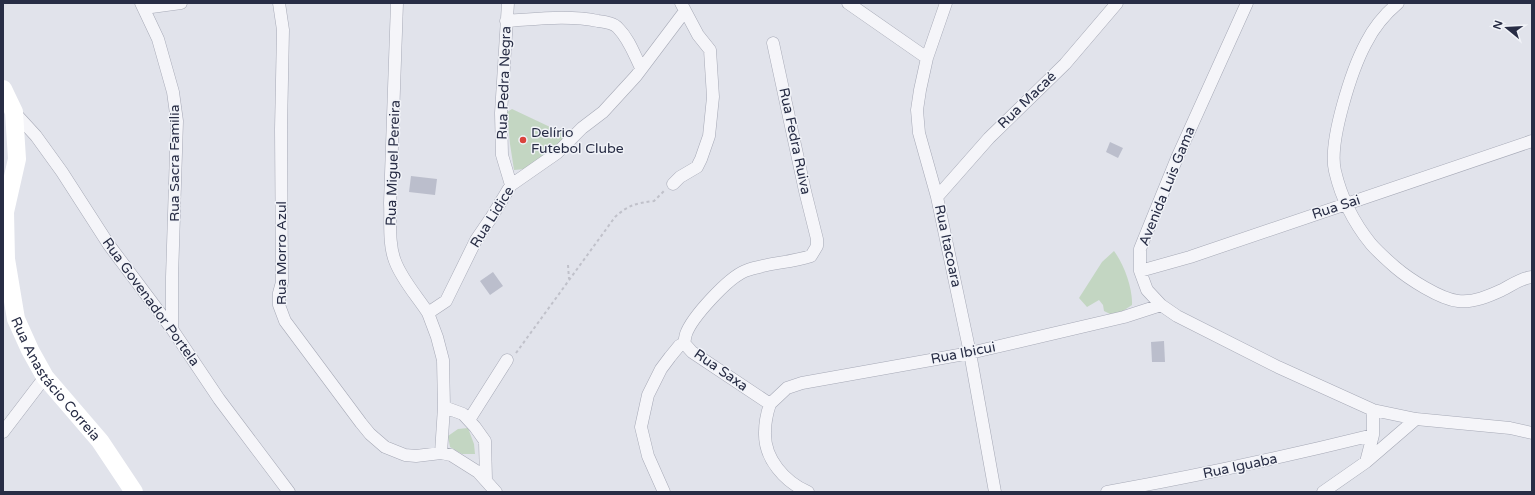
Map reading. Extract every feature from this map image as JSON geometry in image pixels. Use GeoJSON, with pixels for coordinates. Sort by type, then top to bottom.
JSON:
{"type":"FeatureCollection","features":[{"type":"Feature","properties":{"kind":"main road","name":"Rua Anastácio Correia"},"geometry":{"type":"LineString","coordinates":[[3,89],[14,112],[17,159],[4,213],[6,260],[16,319],[30,350],[45,377],[100,441],[134,492]]}},
{"type":"Feature","properties":{"kind":"street"},"geometry":{"type":"LineString","coordinates":[[143,5],[181,3]]}},
{"type":"Feature","properties":{"kind":"street","name":"Rua Morro Azul"},"geometry":{"type":"LineString","coordinates":[[279,3],[283,30],[281,128],[282,282],[279,299],[281,314],[302,345],[361,423],[370,434],[385,447],[405,455],[416,456],[446,454]]}},
{"type":"Feature","properties":{"kind":"street","name":"Rua Miguel Pereira"},"geometry":{"type":"LineString","coordinates":[[398,3],[390,203],[391,236],[394,260],[404,280],[428,313]]}},
{"type":"Feature","properties":{"kind":"street","name":"Rua Pedra Negra"},"geometry":{"type":"LineString","coordinates":[[508,3],[501,113],[502,155],[511,185]]}},
{"type":"Feature","properties":{"kind":"street"},"geometry":{"type":"LineString","coordinates":[[848,3],[927,58]]}},
{"type":"Feature","properties":{"kind":"street","name":"Rua Itacoara"},"geometry":{"type":"LineString","coordinates":[[946,3],[927,58],[920,90],[917,110],[919,133],[937,197],[970,353],[995,492]]}},
{"type":"Feature","properties":{"kind":"street","name":"Rua Macaé"},"geometry":{"type":"LineString","coordinates":[[937,197],[989,138],[1065,64],[1117,3]]}},
{"type":"Feature","properties":{"kind":"street","name":"Avenida Luis Gama"},"geometry":{"type":"LineString","coordinates":[[1247,3],[1176,158],[1140,249],[1140,271],[1147,290],[1161,305],[1184,320],[1271,363],[1373,410],[1416,419],[1510,428],[1532,433]]}},
{"type":"Feature","properties":{"kind":"street"},"geometry":{"type":"LineString","coordinates":[[1398,3],[1380,21],[1367,42],[1356,65],[1342,111],[1336,137],[1334,170],[1345,204],[1370,244],[1402,273],[1438,295],[1458,301],[1472,301],[1500,290],[1526,277],[1532,277]]}},
{"type":"Feature","properties":{"kind":"street","name":"Rua Sacra Familia"},"geometry":{"type":"LineString","coordinates":[[143,5],[158,39],[173,92],[177,121],[172,277],[172,329]]}},
{"type":"Feature","properties":{"kind":"street"},"geometry":{"type":"LineString","coordinates":[[673,184],[680,177],[697,167],[701,159],[709,136],[713,97],[710,50],[698,35],[683,7]]}},
{"type":"Feature","properties":{"kind":"street","name":"Rua Lidice"},"geometry":{"type":"LineString","coordinates":[[428,313],[446,301],[476,240],[492,218],[511,185],[557,153],[582,128],[603,112],[636,76],[660,46],[683,7]]}},
{"type":"Feature","properties":{"kind":"street"},"geometry":{"type":"LineString","coordinates":[[506,21],[576,17],[606,22],[618,26],[629,42],[641,68]]}},
{"type":"Feature","properties":{"kind":"street","name":"Rua Fedra Ruiva"},"geometry":{"type":"LineString","coordinates":[[773,43],[817,239]]}},
{"type":"Feature","properties":{"kind":"street","name":"Rua Govenador Portela"},"geometry":{"type":"LineString","coordinates":[[14,112],[36,136],[109,245],[172,329],[219,399],[289,492]]}},
{"type":"Feature","properties":{"kind":"street","name":"Rua Sai"},"geometry":{"type":"LineString","coordinates":[[1140,271],[1190,257],[1297,219],[1532,141]]}},
{"type":"Feature","properties":{"kind":"street","name":"Rua Saxa"},"geometry":{"type":"LineString","coordinates":[[770,404],[692,352],[684,343],[686,334],[697,315],[734,278],[744,272],[761,266],[811,256],[817,246],[817,239]]}},
{"type":"Feature","properties":{"kind":"street","name":"Rua Ibicui"},"geometry":{"type":"LineString","coordinates":[[770,404],[788,388],[802,383],[970,353],[1124,317],[1161,305]]}},
{"type":"Feature","properties":{"kind":"street"},"geometry":{"type":"LineString","coordinates":[[428,313],[437,337],[443,360],[446,454],[478,472],[496,492]]}},
{"type":"Feature","properties":{"kind":"street"},"geometry":{"type":"LineString","coordinates":[[664,492],[648,456],[641,427],[648,395],[661,369],[670,356],[679,346],[684,343]]}},
{"type":"Feature","properties":{"kind":"street"},"geometry":{"type":"LineString","coordinates":[[469,420],[507,360]]}},
{"type":"Feature","properties":{"kind":"street"},"geometry":{"type":"LineString","coordinates":[[3,432],[45,377]]}},
{"type":"Feature","properties":{"kind":"street"},"geometry":{"type":"LineString","coordinates":[[770,404],[765,433],[768,450],[775,466],[788,481],[808,492]]}},
{"type":"Feature","properties":{"kind":"street"},"geometry":{"type":"LineString","coordinates":[[444,406],[463,414],[485,441],[486,480]]}},
{"type":"Feature","properties":{"kind":"street"},"geometry":{"type":"LineString","coordinates":[[1366,462],[1373,435],[1373,410]]}},
{"type":"Feature","properties":{"kind":"street"},"geometry":{"type":"LineString","coordinates":[[1323,492],[1366,462],[1416,419]]}},
{"type":"Feature","properties":{"kind":"street","name":"Rua Iguaba"},"geometry":{"type":"LineString","coordinates":[[1107,492],[1176,479],[1373,435]]}},
{"type":"Feature","properties":{"kind":"path"},"geometry":{"type":"LineString","coordinates":[[507,360],[517,351],[596,242],[623,209],[637,203],[654,201],[673,184]]}},
{"type":"Feature","properties":{"kind":"path"},"geometry":{"type":"LineString","coordinates":[[568,265],[569,280]]}},
{"type":"Feature","properties":{"kind":"green space"},"geometry":{"type":"Polygon","coordinates":[[[512,109],[567,135],[543,157],[525,169],[514,170],[507,112],[512,109]]]}},
{"type":"Feature","properties":{"kind":"green space"},"geometry":{"type":"Polygon","coordinates":[[[1114,251],[1118,256],[1127,277],[1131,292],[1132,305],[1120,313],[1110,314],[1104,311],[1103,305],[1099,300],[1087,307],[1079,298],[1102,262],[1114,251]]]}},
{"type":"Feature","properties":{"kind":"green space"},"geometry":{"type":"Polygon","coordinates":[[[468,428],[474,444],[475,454],[462,454],[450,447],[448,436],[458,429],[468,428]]]}},
{"type":"Feature","properties":{"kind":"building"},"geometry":{"type":"Polygon","coordinates":[[[1110,142],[1123,148],[1118,158],[1106,152],[1110,142]]]}},
{"type":"Feature","properties":{"kind":"building"},"geometry":{"type":"Polygon","coordinates":[[[411,176],[437,179],[435,195],[409,192],[411,176]]]}},
{"type":"Feature","properties":{"kind":"building"},"geometry":{"type":"Polygon","coordinates":[[[493,272],[503,286],[490,295],[480,281],[493,272]]]}},
{"type":"Feature","properties":{"kind":"building"},"geometry":{"type":"Polygon","coordinates":[[[1164,341],[1165,362],[1152,362],[1151,342],[1164,341]]]}},
{"type":"Feature","properties":{"kind":"place","name":"Delírio Futebol Clube"},"geometry":{"type":"Point","coordinates":[523,140]}}]}
